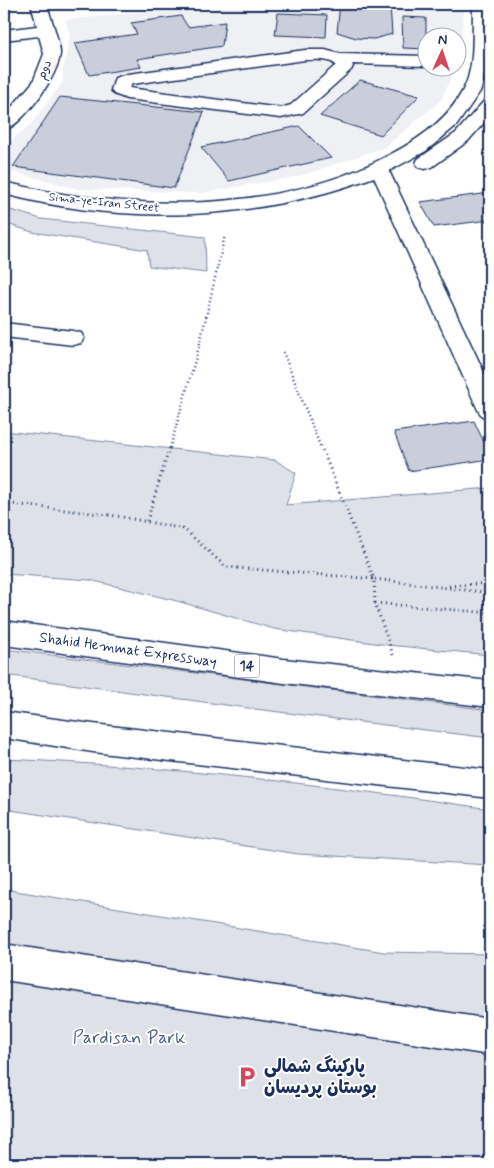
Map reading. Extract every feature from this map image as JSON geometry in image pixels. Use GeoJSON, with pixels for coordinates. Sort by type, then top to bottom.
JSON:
{"type":"FeatureCollection","features":[{"type":"Feature","properties":{"kind":"main road","name":"دوم"},"geometry":{"type":"LineString","coordinates":[[4,125],[20,110],[41,82],[52,54],[39,4]]}},
{"type":"Feature","properties":{"kind":"main road","name":"Sima-ye-Iran Street"},"geometry":{"type":"LineString","coordinates":[[4,204],[95,220],[154,223],[226,219],[278,212],[320,202],[382,174],[441,130],[482,85],[470,62],[481,4]]}},
{"type":"Feature","properties":{"kind":"main road"},"geometry":{"type":"LineString","coordinates":[[4,34],[46,30]]}},
{"type":"Feature","properties":{"kind":"main road"},"geometry":{"type":"LineString","coordinates":[[340,59],[345,66],[297,109],[290,112],[281,113],[127,94],[120,90],[122,82],[128,79],[305,55],[325,55],[340,59],[416,61]]}},
{"type":"Feature","properties":{"kind":"main road","name":"Sima-ye-Iran Street"},"geometry":{"type":"LineString","coordinates":[[4,188],[71,202],[135,208],[178,209],[238,204],[279,198],[425,164],[446,150],[473,127],[490,105]]}},
{"type":"Feature","properties":{"kind":"main road"},"geometry":{"type":"LineString","coordinates":[[382,174],[490,410]]}},
{"type":"Feature","properties":{"kind":"main road"},"geometry":{"type":"LineString","coordinates":[[4,330],[73,338]]}},
{"type":"Feature","properties":{"kind":"main road","name":"Shahid Hemmat Expressway"},"geometry":{"type":"LineString","coordinates":[[4,633],[284,671],[490,694]]}},
{"type":"Feature","properties":{"kind":"main road"},"geometry":{"type":"LineString","coordinates":[[4,725],[93,738],[490,784]]}},
{"type":"Feature","properties":{"kind":"main road"},"geometry":{"type":"LineString","coordinates":[[4,740],[93,738]]}},
{"type":"Feature","properties":{"kind":"main road"},"geometry":{"type":"LineString","coordinates":[[4,962],[490,1037]]}},
{"type":"Feature","properties":{"kind":"path"},"geometry":{"type":"LineString","coordinates":[[148,522],[189,382],[217,277],[225,235]]}},
{"type":"Feature","properties":{"kind":"path"},"geometry":{"type":"LineString","coordinates":[[283,352],[374,579],[376,603],[393,655]]}},
{"type":"Feature","properties":{"kind":"path"},"geometry":{"type":"LineString","coordinates":[[4,503],[117,516],[184,528],[226,567],[374,579],[490,593]]}},
{"type":"Feature","properties":{"kind":"path"},"geometry":{"type":"LineString","coordinates":[[441,587],[490,583]]}},
{"type":"Feature","properties":{"kind":"path"},"geometry":{"type":"LineString","coordinates":[[376,603],[490,614]]}},
{"type":"Feature","properties":{"kind":"shaded area"},"geometry":{"type":"Polygon","coordinates":[[[217,4],[465,4],[462,28],[416,28],[416,78],[451,78],[441,100],[385,147],[300,176],[202,193],[79,189],[4,170],[4,147],[31,124],[63,82],[70,34],[65,20],[217,4]]]}},
{"type":"Feature","properties":{"kind":"green space"},"geometry":{"type":"Polygon","coordinates":[[[4,208],[41,219],[205,237],[206,273],[149,266],[147,250],[32,232],[4,223],[4,208]]]}},
{"type":"Feature","properties":{"kind":"green space"},"geometry":{"type":"Polygon","coordinates":[[[4,431],[275,460],[296,473],[286,505],[490,488],[490,655],[388,645],[274,629],[177,601],[90,580],[4,574],[4,431]]]}},
{"type":"Feature","properties":{"kind":"green space"},"geometry":{"type":"Polygon","coordinates":[[[4,649],[490,710],[490,738],[4,675],[4,649]]]}},
{"type":"Feature","properties":{"kind":"green space"},"geometry":{"type":"Polygon","coordinates":[[[4,759],[126,766],[248,778],[490,809],[490,865],[298,854],[4,809],[4,759]]]}},
{"type":"Feature","properties":{"kind":"green space","name":"Pardisan Park"},"geometry":{"type":"Polygon","coordinates":[[[4,889],[384,952],[490,954],[490,1164],[4,1164],[4,889]]]}},
{"type":"Feature","properties":{"kind":"building"},"geometry":{"type":"Polygon","coordinates":[[[340,4],[390,5],[392,34],[374,39],[356,38],[337,32],[340,4]]]}},
{"type":"Feature","properties":{"kind":"building"},"geometry":{"type":"Polygon","coordinates":[[[278,13],[327,15],[326,37],[275,35],[278,13]]]}},
{"type":"Feature","properties":{"kind":"building"},"geometry":{"type":"Polygon","coordinates":[[[181,16],[188,27],[225,22],[222,46],[137,59],[141,67],[89,75],[75,43],[137,34],[131,23],[181,16]]]}},
{"type":"Feature","properties":{"kind":"building"},"geometry":{"type":"Polygon","coordinates":[[[402,17],[426,18],[426,28],[416,28],[416,49],[403,48],[402,17]]]}},
{"type":"Feature","properties":{"kind":"building"},"geometry":{"type":"Polygon","coordinates":[[[360,80],[419,96],[381,135],[320,116],[360,80]]]}},
{"type":"Feature","properties":{"kind":"building"},"geometry":{"type":"Polygon","coordinates":[[[60,97],[204,112],[174,188],[13,167],[60,97]]]}},
{"type":"Feature","properties":{"kind":"building"},"geometry":{"type":"Polygon","coordinates":[[[299,126],[331,158],[229,181],[201,147],[299,126]]]}},
{"type":"Feature","properties":{"kind":"building"},"geometry":{"type":"Polygon","coordinates":[[[490,193],[490,220],[434,227],[420,202],[490,193]]]}},
{"type":"Feature","properties":{"kind":"building"},"geometry":{"type":"Polygon","coordinates":[[[474,421],[490,455],[490,459],[409,471],[394,432],[474,421]]]}},
{"type":"Feature","properties":{"kind":"place","name":"پارکینگ شمالی بوستان پردیسان"},"geometry":{"type":"Point","coordinates":[247,1077]}}]}
